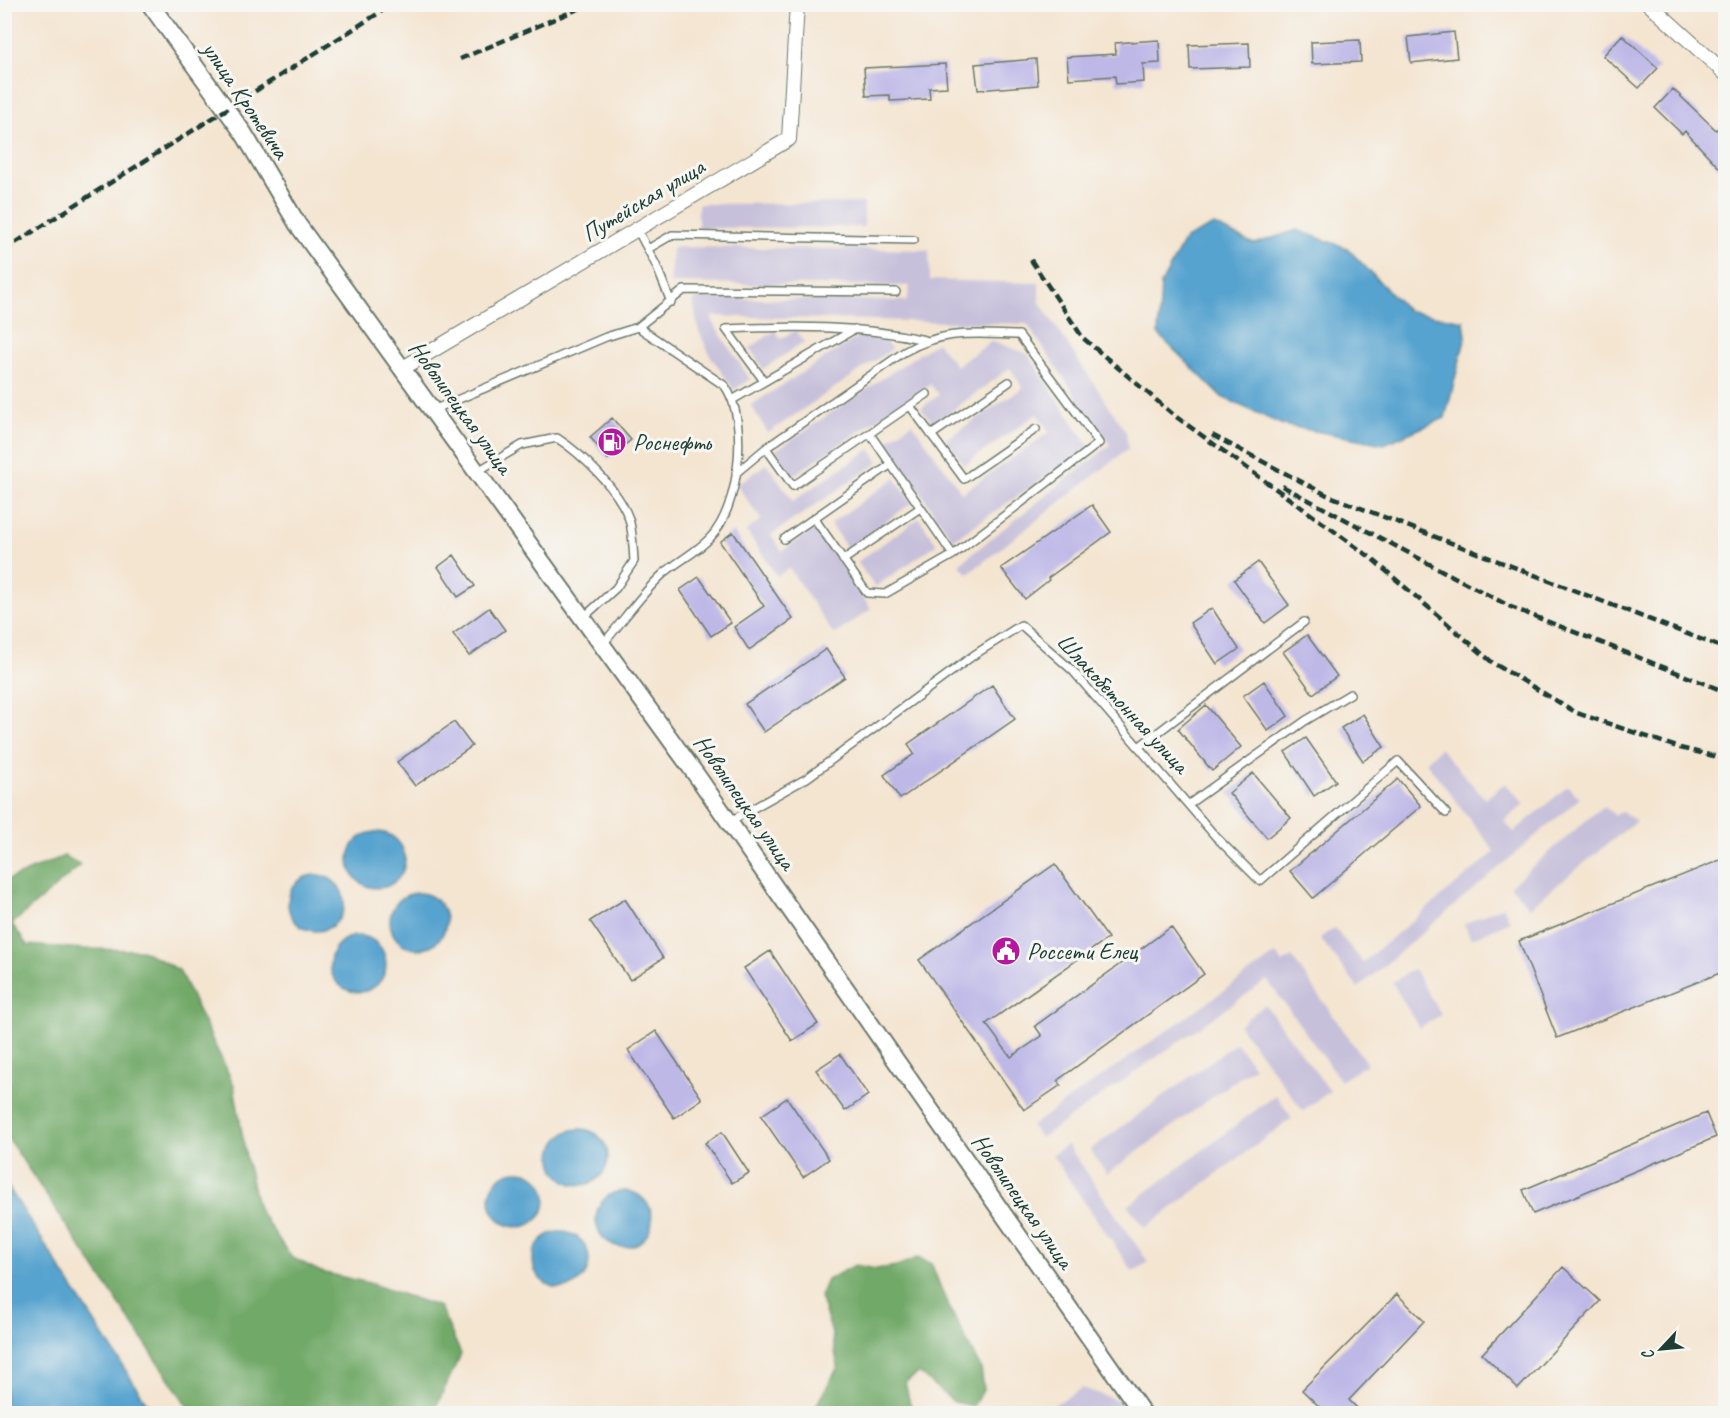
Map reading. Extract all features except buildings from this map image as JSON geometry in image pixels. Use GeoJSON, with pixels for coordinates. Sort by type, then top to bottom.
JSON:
{"type":"FeatureCollection","features":[{"type":"Feature","properties":{"kind":"street","name":"улица Кротевича"},"geometry":{"type":"LineString","coordinates":[[150,4],[244,134],[298,225]]}},
{"type":"Feature","properties":{"kind":"street","name":"Путейская улица"},"geometry":{"type":"LineString","coordinates":[[403,368],[789,139],[797,4]]}},
{"type":"Feature","properties":{"kind":"street"},"geometry":{"type":"LineString","coordinates":[[1649,4],[1725,74]]}},
{"type":"Feature","properties":{"kind":"street","name":"Новолипецкая улица"},"geometry":{"type":"LineString","coordinates":[[298,225],[584,617],[1143,1413]]}},
{"type":"Feature","properties":{"kind":"lane"},"geometry":{"type":"LineString","coordinates":[[637,229],[670,302]]}},
{"type":"Feature","properties":{"kind":"lane"},"geometry":{"type":"LineString","coordinates":[[648,249],[672,235],[914,240]]}},
{"type":"Feature","properties":{"kind":"lane"},"geometry":{"type":"LineString","coordinates":[[433,410],[606,337],[638,327],[684,290],[896,292]]}},
{"type":"Feature","properties":{"kind":"lane"},"geometry":{"type":"LineString","coordinates":[[764,381],[726,329],[793,326],[855,328],[925,340],[958,333],[1018,335],[1099,443],[953,555],[885,594],[867,593],[814,518]]}},
{"type":"Feature","properties":{"kind":"lane"},"geometry":{"type":"LineString","coordinates":[[603,644],[662,575],[711,537],[728,508],[736,473],[739,433],[734,399],[725,386],[638,327]]}},
{"type":"Feature","properties":{"kind":"lane"},"geometry":{"type":"LineString","coordinates":[[734,399],[855,328]]}},
{"type":"Feature","properties":{"kind":"lane"},"geometry":{"type":"LineString","coordinates":[[736,473],[766,448],[925,340]]}},
{"type":"Feature","properties":{"kind":"lane"},"geometry":{"type":"LineString","coordinates":[[931,435],[1009,382]]}},
{"type":"Feature","properties":{"kind":"lane"},"geometry":{"type":"LineString","coordinates":[[766,448],[793,486],[927,394]]}},
{"type":"Feature","properties":{"kind":"lane"},"geometry":{"type":"LineString","coordinates":[[910,406],[964,479],[1036,429]]}},
{"type":"Feature","properties":{"kind":"lane"},"geometry":{"type":"LineString","coordinates":[[870,434],[953,555]]}},
{"type":"Feature","properties":{"kind":"lane"},"geometry":{"type":"LineString","coordinates":[[478,471],[522,445],[557,438],[578,452],[602,477],[628,518],[634,561],[616,588],[584,617]]}},
{"type":"Feature","properties":{"kind":"lane"},"geometry":{"type":"LineString","coordinates":[[784,539],[890,465]]}},
{"type":"Feature","properties":{"kind":"lane"},"geometry":{"type":"LineString","coordinates":[[843,560],[920,508]]}},
{"type":"Feature","properties":{"kind":"lane"},"geometry":{"type":"LineString","coordinates":[[1140,746],[1304,622]]}},
{"type":"Feature","properties":{"kind":"lane","name":"Шлакобетонная улица"},"geometry":{"type":"LineString","coordinates":[[729,822],[807,778],[974,655],[1021,625],[1073,671],[1140,746],[1216,837],[1260,881],[1398,760],[1446,813]]}},
{"type":"Feature","properties":{"kind":"lane"},"geometry":{"type":"LineString","coordinates":[[1189,804],[1295,728],[1350,694]]}},
{"type":"Feature","properties":{"kind":"shaded area"},"geometry":{"type":"Polygon","coordinates":[[[864,203],[864,227],[698,228],[698,204],[864,203]]]}},
{"type":"Feature","properties":{"kind":"shaded area"},"geometry":{"type":"Polygon","coordinates":[[[672,247],[929,250],[930,280],[1039,283],[1039,301],[1126,432],[1128,449],[968,574],[959,564],[1110,445],[1027,324],[712,316],[713,323],[750,379],[734,390],[710,355],[698,329],[693,301],[699,298],[907,301],[910,286],[670,283],[672,247]]]}},
{"type":"Feature","properties":{"kind":"shaded area"},"geometry":{"type":"Polygon","coordinates":[[[796,330],[804,342],[763,369],[750,348],[775,331],[781,339],[796,330]]]}},
{"type":"Feature","properties":{"kind":"shaded area"},"geometry":{"type":"Polygon","coordinates":[[[861,335],[883,339],[892,349],[768,433],[751,405],[861,335]]]}},
{"type":"Feature","properties":{"kind":"shaded area"},"geometry":{"type":"Polygon","coordinates":[[[992,341],[1028,354],[1089,447],[953,540],[886,442],[912,423],[962,493],[1050,432],[1037,414],[964,465],[946,439],[1023,388],[1010,368],[934,424],[921,408],[939,395],[930,384],[792,476],[776,450],[937,342],[956,366],[992,341]]]}},
{"type":"Feature","properties":{"kind":"shaded area"},"geometry":{"type":"Polygon","coordinates":[[[870,449],[879,462],[771,535],[782,551],[815,528],[871,609],[834,635],[789,568],[777,576],[746,531],[761,520],[737,485],[767,464],[793,501],[870,449]]]}},
{"type":"Feature","properties":{"kind":"shaded area"},"geometry":{"type":"Polygon","coordinates":[[[895,478],[912,503],[847,548],[830,524],[895,478]]]}},
{"type":"Feature","properties":{"kind":"shaded area"},"geometry":{"type":"Polygon","coordinates":[[[919,518],[937,544],[875,587],[857,562],[919,518]]]}},
{"type":"Feature","properties":{"kind":"shaded area"},"geometry":{"type":"Polygon","coordinates":[[[1440,748],[1485,799],[1505,783],[1524,804],[1504,821],[1514,832],[1568,786],[1580,798],[1358,988],[1320,938],[1334,928],[1363,962],[1495,852],[1426,762],[1440,748]]]}},
{"type":"Feature","properties":{"kind":"shaded area"},"geometry":{"type":"Polygon","coordinates":[[[1603,806],[1615,815],[1622,812],[1636,821],[1530,907],[1510,886],[1603,806]]]}},
{"type":"Feature","properties":{"kind":"shaded area"},"geometry":{"type":"Polygon","coordinates":[[[1503,906],[1510,921],[1471,939],[1464,924],[1503,906]]]}},
{"type":"Feature","properties":{"kind":"shaded area"},"geometry":{"type":"Polygon","coordinates":[[[1276,954],[1283,963],[1292,957],[1367,1064],[1341,1081],[1267,980],[1041,1138],[1031,1126],[1276,954]]]}},
{"type":"Feature","properties":{"kind":"shaded area"},"geometry":{"type":"Polygon","coordinates":[[[1414,969],[1441,1015],[1419,1028],[1392,982],[1414,969]]]}},
{"type":"Feature","properties":{"kind":"shaded area"},"geometry":{"type":"Polygon","coordinates":[[[1265,1005],[1330,1091],[1303,1111],[1239,1025],[1265,1005]]]}},
{"type":"Feature","properties":{"kind":"shaded area"},"geometry":{"type":"Polygon","coordinates":[[[1236,1043],[1254,1067],[1107,1174],[1090,1150],[1236,1043]]]}},
{"type":"Feature","properties":{"kind":"shaded area"},"geometry":{"type":"Polygon","coordinates":[[[1276,1095],[1292,1118],[1145,1228],[1128,1206],[1276,1095]]]}},
{"type":"Feature","properties":{"kind":"shaded area"},"geometry":{"type":"Polygon","coordinates":[[[1067,1144],[1148,1262],[1133,1272],[1052,1155],[1067,1144]]]}},
{"type":"Feature","properties":{"kind":"shaded area"},"geometry":{"type":"Polygon","coordinates":[[[1082,1388],[1123,1402],[1131,1413],[1040,1413],[1082,1388]]]}},
{"type":"Feature","properties":{"kind":"green space"},"geometry":{"type":"Polygon","coordinates":[[[64,856],[81,865],[12,924],[27,945],[142,950],[179,970],[234,1085],[246,1157],[258,1209],[291,1257],[321,1272],[369,1283],[440,1307],[461,1354],[433,1413],[192,1413],[5,1134],[5,881],[64,856]]]}},
{"type":"Feature","properties":{"kind":"green space"},"geometry":{"type":"Polygon","coordinates":[[[917,1258],[931,1263],[946,1301],[981,1369],[984,1389],[973,1406],[954,1402],[919,1373],[905,1382],[910,1404],[918,1413],[812,1413],[838,1367],[831,1330],[820,1296],[827,1280],[855,1265],[876,1269],[897,1266],[917,1258]]]}},
{"type":"Feature","properties":{"kind":"water"},"geometry":{"type":"Polygon","coordinates":[[[1214,225],[1254,244],[1297,230],[1347,248],[1408,311],[1464,321],[1466,336],[1445,418],[1384,444],[1283,425],[1222,397],[1158,334],[1161,284],[1185,239],[1214,225]]]}},
{"type":"Feature","properties":{"kind":"water"},"geometry":{"type":"Polygon","coordinates":[[[371,832],[383,832],[393,836],[401,844],[405,860],[401,876],[393,884],[383,888],[371,888],[361,884],[353,876],[349,866],[349,854],[353,844],[361,836],[371,832]]]}},
{"type":"Feature","properties":{"kind":"water"},"geometry":{"type":"Polygon","coordinates":[[[310,875],[322,875],[332,879],[340,887],[344,903],[340,919],[332,927],[322,931],[310,931],[300,927],[292,919],[288,909],[288,897],[292,887],[300,879],[310,875]]]}},
{"type":"Feature","properties":{"kind":"water"},"geometry":{"type":"Polygon","coordinates":[[[412,893],[424,893],[434,897],[442,905],[446,921],[442,937],[434,945],[424,949],[412,949],[402,945],[394,937],[390,927],[390,915],[394,905],[402,897],[412,893]]]}},
{"type":"Feature","properties":{"kind":"water"},"geometry":{"type":"Polygon","coordinates":[[[352,936],[364,936],[374,940],[382,948],[386,964],[382,980],[374,988],[364,992],[352,992],[342,988],[334,980],[330,970],[330,958],[334,948],[342,940],[352,936]]]}},
{"type":"Feature","properties":{"kind":"water"},"geometry":{"type":"Polygon","coordinates":[[[574,1129],[586,1129],[596,1133],[604,1141],[608,1157],[604,1173],[596,1181],[586,1185],[574,1185],[564,1181],[556,1173],[552,1163],[552,1151],[556,1141],[564,1133],[574,1129]]]}},
{"type":"Feature","properties":{"kind":"water"},"geometry":{"type":"Polygon","coordinates":[[[512,1171],[524,1171],[534,1175],[542,1183],[546,1199],[542,1215],[534,1223],[524,1227],[512,1227],[502,1223],[494,1215],[490,1205],[490,1193],[494,1183],[502,1175],[512,1171]]]}},
{"type":"Feature","properties":{"kind":"water"},"geometry":{"type":"Polygon","coordinates":[[[5,1182],[153,1413],[5,1413],[5,1182]]]}},
{"type":"Feature","properties":{"kind":"water"},"geometry":{"type":"Polygon","coordinates":[[[618,1191],[630,1191],[640,1195],[648,1203],[652,1219],[648,1235],[640,1243],[630,1247],[618,1247],[608,1243],[600,1235],[596,1225],[596,1213],[600,1203],[608,1195],[618,1191]]]}},
{"type":"Feature","properties":{"kind":"water"},"geometry":{"type":"Polygon","coordinates":[[[555,1232],[567,1232],[577,1236],[585,1244],[589,1260],[585,1276],[577,1284],[567,1288],[555,1288],[545,1284],[537,1276],[533,1266],[533,1254],[537,1244],[545,1236],[555,1232]]]}},
{"type":"Feature","properties":{"kind":"railway"},"geometry":{"type":"LineString","coordinates":[[4,250],[393,4]]}},
{"type":"Feature","properties":{"kind":"railway"},"geometry":{"type":"LineString","coordinates":[[460,59],[590,4]]}},
{"type":"Feature","properties":{"kind":"railway"},"geometry":{"type":"LineString","coordinates":[[1031,260],[1083,338],[1175,416],[1370,557],[1493,663],[1577,713],[1680,748],[1726,759]]}},
{"type":"Feature","properties":{"kind":"railway"},"geometry":{"type":"LineString","coordinates":[[1212,435],[1327,495],[1726,649]]}},
{"type":"Feature","properties":{"kind":"railway"},"geometry":{"type":"LineString","coordinates":[[1282,486],[1511,607],[1726,692]]}},
{"type":"Feature","properties":{"kind":"place","name":"Роснефть"},"geometry":{"type":"Point","coordinates":[612,442]}},
{"type":"Feature","properties":{"kind":"place","name":"Россети Елец"},"geometry":{"type":"Point","coordinates":[1006,951]}}]}
